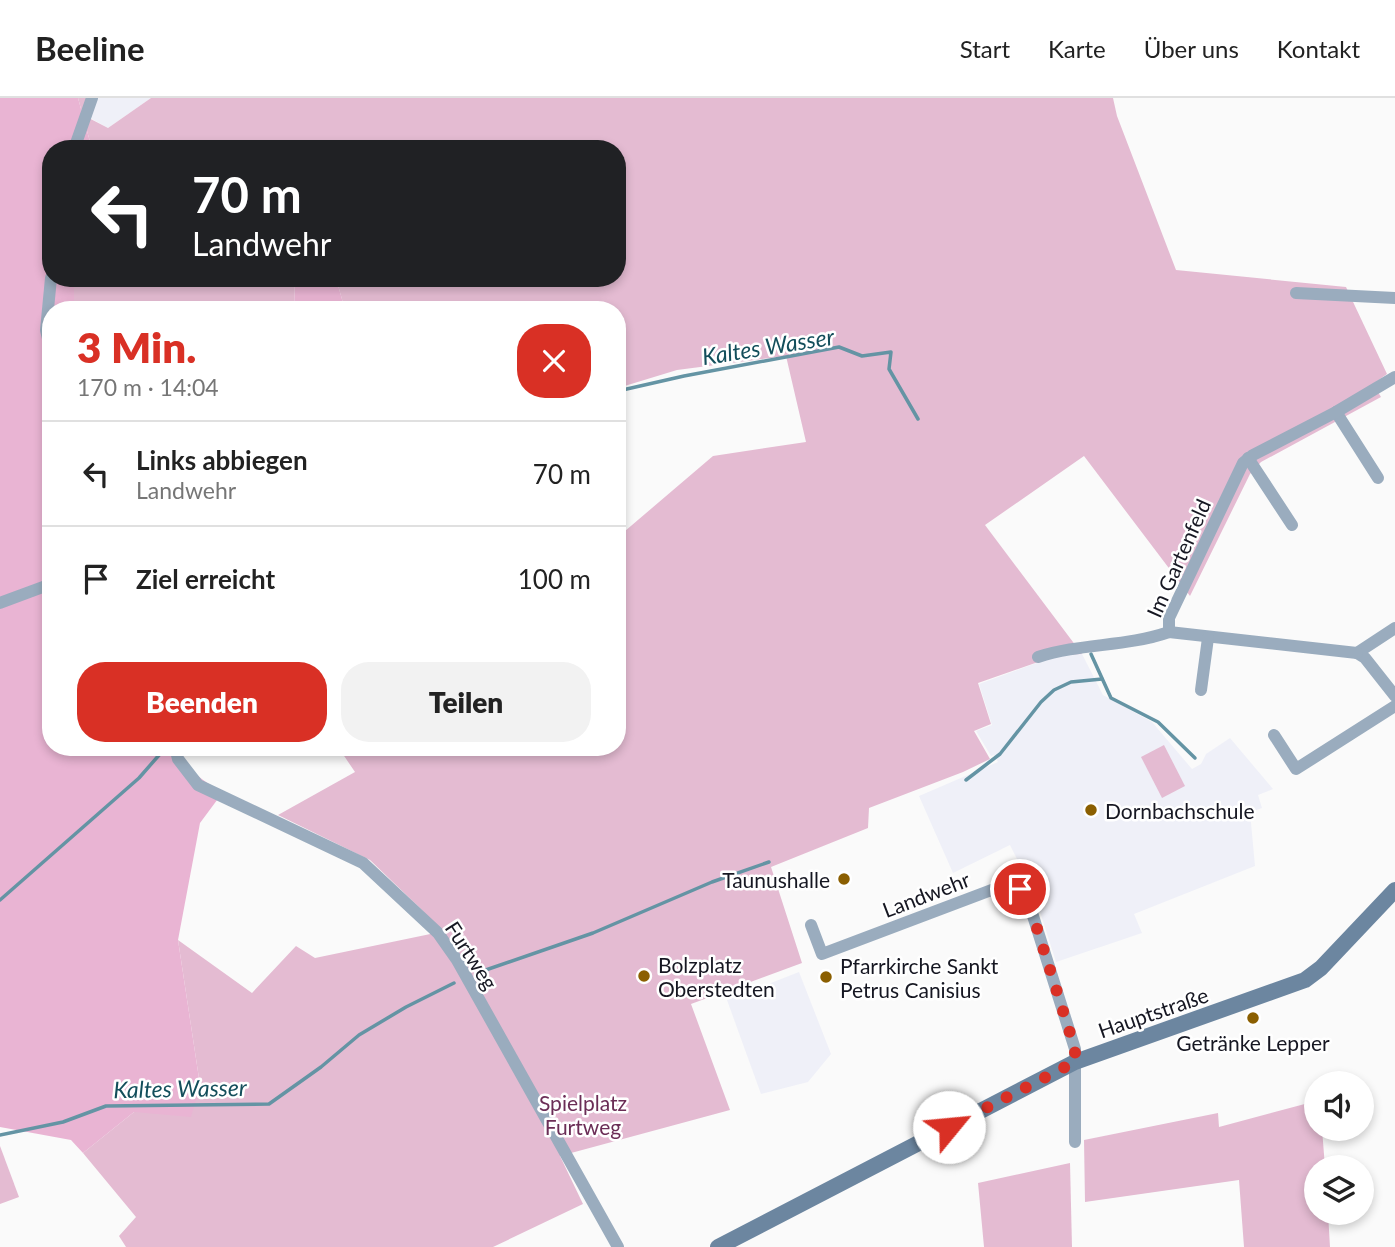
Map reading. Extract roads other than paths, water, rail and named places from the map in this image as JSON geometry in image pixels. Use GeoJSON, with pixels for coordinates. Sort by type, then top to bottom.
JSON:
{"type":"FeatureCollection","features":[{"type":"Feature","properties":{"kind":"street"},"geometry":{"type":"LineString","coordinates":[[77,140],[92,98]]}},
{"type":"Feature","properties":{"kind":"street"},"geometry":{"type":"LineString","coordinates":[[1296,293],[1395,298]]}},
{"type":"Feature","properties":{"kind":"street"},"geometry":{"type":"LineString","coordinates":[[1292,526],[1248,458],[1336,412],[1395,377]]}},
{"type":"Feature","properties":{"kind":"street"},"geometry":{"type":"LineString","coordinates":[[1336,412],[1378,478]]}},
{"type":"Feature","properties":{"kind":"street","name":"Im Gartenfeld"},"geometry":{"type":"LineString","coordinates":[[1038,657],[1079,648],[1152,638],[1169,632],[1169,618],[1240,468],[1248,458]]}},
{"type":"Feature","properties":{"kind":"street"},"geometry":{"type":"LineString","coordinates":[[0,603],[42,587]]}},
{"type":"Feature","properties":{"kind":"street"},"geometry":{"type":"LineString","coordinates":[[1357,653],[1395,628]]}},
{"type":"Feature","properties":{"kind":"street"},"geometry":{"type":"LineString","coordinates":[[1169,632],[1357,653],[1365,658],[1395,696]]}},
{"type":"Feature","properties":{"kind":"street"},"geometry":{"type":"LineString","coordinates":[[1201,690],[1208,638]]}},
{"type":"Feature","properties":{"kind":"street"},"geometry":{"type":"LineString","coordinates":[[1274,735],[1296,769],[1395,706]]}},
{"type":"Feature","properties":{"kind":"street","name":"Furtweg"},"geometry":{"type":"LineString","coordinates":[[177,756],[198,785],[363,863],[438,933],[457,960],[618,1247]]}},
{"type":"Feature","properties":{"kind":"street","name":"Landwehr"},"geometry":{"type":"LineString","coordinates":[[811,925],[822,954],[1002,886],[1020,889],[1028,900],[1045,953],[1075,1049],[1075,1062]]}},
{"type":"Feature","properties":{"kind":"street","name":"Hauptstraße"},"geometry":{"type":"LineString","coordinates":[[718,1247],[1075,1062],[1304,980],[1321,968],[1395,890]]}},
{"type":"Feature","properties":{"kind":"street"},"geometry":{"type":"LineString","coordinates":[[1075,1062],[1075,1142]]}},
{"type":"Feature","properties":{"kind":"waterway","name":"Kaltes Wasser"},"geometry":{"type":"LineString","coordinates":[[626,389],[839,347],[862,356],[891,352],[889,369],[918,419]]}},
{"type":"Feature","properties":{"kind":"waterway","name":"Kaltes Wasser"},"geometry":{"type":"LineString","coordinates":[[1091,654],[1111,698],[1158,722],[1195,758]]}},
{"type":"Feature","properties":{"kind":"waterway","name":"Kaltes Wasser"},"geometry":{"type":"LineString","coordinates":[[966,780],[1000,754],[1041,702],[1054,690],[1071,682],[1102,679]]}},
{"type":"Feature","properties":{"kind":"waterway","name":"Kaltes Wasser"},"geometry":{"type":"LineString","coordinates":[[0,900],[139,778],[158,756]]}},
{"type":"Feature","properties":{"kind":"waterway","name":"Kaltes Wasser"},"geometry":{"type":"LineString","coordinates":[[477,973],[593,933],[712,882],[769,862]]}},
{"type":"Feature","properties":{"kind":"waterway","name":"Kaltes Wasser"},"geometry":{"type":"LineString","coordinates":[[0,1135],[63,1122],[106,1106],[269,1104],[321,1067],[359,1035],[454,983]]}},
{"type":"Feature","properties":{"kind":"place","name":"Dornbachschule"},"geometry":{"type":"Point","coordinates":[1091,810]}},
{"type":"Feature","properties":{"kind":"place","name":"Taunushalle"},"geometry":{"type":"Point","coordinates":[844,879]}},
{"type":"Feature","properties":{"kind":"place","name":"Bolzplatz Oberstedten"},"geometry":{"type":"Point","coordinates":[644,976]}},
{"type":"Feature","properties":{"kind":"place","name":"Pfarrkirche Sankt Petrus Canisius"},"geometry":{"type":"Point","coordinates":[826,977]}},
{"type":"Feature","properties":{"kind":"place","name":"Getränke Lepper"},"geometry":{"type":"Point","coordinates":[1253,1018]}},
{"type":"Feature","properties":{"kind":"park label","name":"Spielplatz Furtweg"},"geometry":{"type":"Point","coordinates":[583,1114]}}]}
